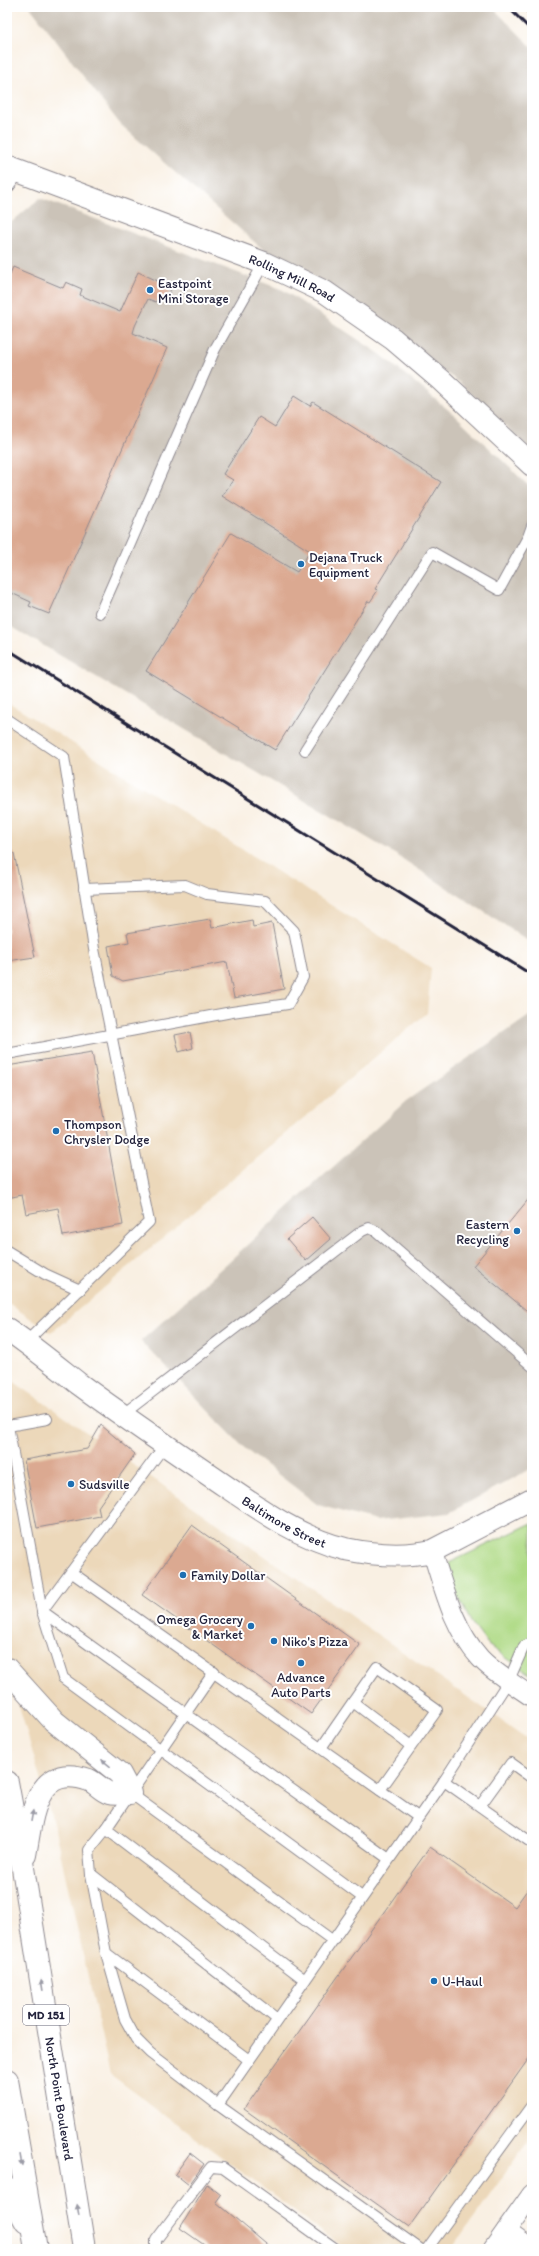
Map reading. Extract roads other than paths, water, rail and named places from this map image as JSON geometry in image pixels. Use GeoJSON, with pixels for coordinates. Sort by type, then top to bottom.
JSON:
{"type":"FeatureCollection","features":[{"type":"Feature","properties":{"kind":"street","name":"Rolling Mill Road"},"geometry":{"type":"LineString","coordinates":[[13,169],[264,263],[325,292],[394,339],[442,380],[532,464]]}},
{"type":"Feature","properties":{"kind":"street","name":"Baltimore Street"},"geometry":{"type":"LineString","coordinates":[[7,1329],[165,1445],[248,1502],[302,1532],[345,1549],[393,1555],[414,1555],[432,1551],[532,1499]]}},
{"type":"Feature","properties":{"kind":"street"},"geometry":{"type":"LineString","coordinates":[[432,1551],[454,1618],[466,1639],[481,1658],[532,1697]]}},
{"type":"Feature","properties":{"kind":"street"},"geometry":{"type":"LineString","coordinates":[[7,1669],[54,1721],[120,1774],[130,1793],[108,1793],[89,1780],[66,1776],[42,1788],[34,1804],[23,1868]]}},
{"type":"Feature","properties":{"kind":"street","name":"North Point Boulevard"},"geometry":{"type":"LineString","coordinates":[[7,1782],[23,1868],[84,2249]]}},
{"type":"Feature","properties":{"kind":"street"},"geometry":{"type":"LineString","coordinates":[[7,2080],[36,2244]]}},
{"type":"Feature","properties":{"kind":"street"},"geometry":{"type":"LineString","coordinates":[[7,2188],[36,2244]]}},
{"type":"Feature","properties":{"kind":"street"},"geometry":{"type":"LineString","coordinates":[[493,2249],[532,2194]]}},
{"type":"Feature","properties":{"kind":"street"},"geometry":{"type":"LineString","coordinates":[[506,2231],[531,2249]]}},
{"type":"Feature","properties":{"kind":"lane"},"geometry":{"type":"LineString","coordinates":[[7,189],[13,169]]}},
{"type":"Feature","properties":{"kind":"lane"},"geometry":{"type":"LineString","coordinates":[[100,612],[215,349],[264,263]]}},
{"type":"Feature","properties":{"kind":"lane"},"geometry":{"type":"LineString","coordinates":[[304,750],[432,552],[499,590],[528,537],[532,526]]}},
{"type":"Feature","properties":{"kind":"lane"},"geometry":{"type":"LineString","coordinates":[[7,719],[64,757],[84,889],[111,1034],[149,1222],[26,1342]]}},
{"type":"Feature","properties":{"kind":"lane"},"geometry":{"type":"LineString","coordinates":[[7,1054],[111,1034],[288,1004],[303,977],[294,931],[265,901],[207,894],[185,886],[84,889]]}},
{"type":"Feature","properties":{"kind":"lane"},"geometry":{"type":"LineString","coordinates":[[122,1414],[362,1231],[369,1228],[376,1231],[532,1366]]}},
{"type":"Feature","properties":{"kind":"lane"},"geometry":{"type":"LineString","coordinates":[[7,1251],[45,1274],[80,1290]]}},
{"type":"Feature","properties":{"kind":"lane"},"geometry":{"type":"LineString","coordinates":[[47,1419],[8,1426],[42,1611],[63,1678],[362,1897]]}},
{"type":"Feature","properties":{"kind":"lane"},"geometry":{"type":"LineString","coordinates":[[42,1611],[165,1445]]}},
{"type":"Feature","properties":{"kind":"lane"},"geometry":{"type":"LineString","coordinates":[[71,1572],[418,1816]]}},
{"type":"Feature","properties":{"kind":"lane"},"geometry":{"type":"LineString","coordinates":[[42,1611],[389,1859]]}},
{"type":"Feature","properties":{"kind":"lane"},"geometry":{"type":"LineString","coordinates":[[218,2105],[418,1816],[444,1781],[509,1680],[524,1646],[532,1643]]}},
{"type":"Feature","properties":{"kind":"lane"},"geometry":{"type":"LineString","coordinates":[[321,1748],[377,1667],[437,1710],[380,1790]]}},
{"type":"Feature","properties":{"kind":"lane"},"geometry":{"type":"LineString","coordinates":[[214,1672],[90,1850],[91,1874],[106,1953],[125,2019],[136,2039],[150,2054],[218,2105],[420,2249]]}},
{"type":"Feature","properties":{"kind":"lane"},"geometry":{"type":"LineString","coordinates":[[353,1702],[411,1746]]}},
{"type":"Feature","properties":{"kind":"lane"},"geometry":{"type":"LineString","coordinates":[[480,1806],[511,1763],[532,1778]]}},
{"type":"Feature","properties":{"kind":"lane"},"geometry":{"type":"LineString","coordinates":[[444,1781],[532,1843]]}},
{"type":"Feature","properties":{"kind":"lane"},"geometry":{"type":"LineString","coordinates":[[130,1793],[332,1940]]}},
{"type":"Feature","properties":{"kind":"lane"},"geometry":{"type":"LineString","coordinates":[[106,1829],[305,1980]]}},
{"type":"Feature","properties":{"kind":"lane"},"geometry":{"type":"LineString","coordinates":[[91,1874],[277,2019]]}},
{"type":"Feature","properties":{"kind":"lane"},"geometry":{"type":"LineString","coordinates":[[106,1953],[249,2060]]}},
{"type":"Feature","properties":{"kind":"lane"},"geometry":{"type":"LineString","coordinates":[[427,2249],[532,2105]]}},
{"type":"Feature","properties":{"kind":"lane"},"geometry":{"type":"LineString","coordinates":[[156,2249],[156,2240],[211,2167],[223,2168],[336,2249]]}},
{"type":"Feature","properties":{"kind":"railway"},"geometry":{"type":"LineString","coordinates":[[508,7],[532,31]]}},
{"type":"Feature","properties":{"kind":"railway"},"geometry":{"type":"LineString","coordinates":[[523,7],[532,16]]}},
{"type":"Feature","properties":{"kind":"railway"},"geometry":{"type":"LineString","coordinates":[[7,649],[532,975]]}},
{"type":"Feature","properties":{"kind":"place","name":"Eastpoint Mini Storage"},"geometry":{"type":"Point","coordinates":[150,290]}},
{"type":"Feature","properties":{"kind":"place","name":"Dejana Truck Equipment"},"geometry":{"type":"Point","coordinates":[301,564]}},
{"type":"Feature","properties":{"kind":"place","name":"Thompson Chrysler Dodge"},"geometry":{"type":"Point","coordinates":[56,1131]}},
{"type":"Feature","properties":{"kind":"place","name":"Eastern Recycling"},"geometry":{"type":"Point","coordinates":[517,1231]}},
{"type":"Feature","properties":{"kind":"place","name":"Sudsville"},"geometry":{"type":"Point","coordinates":[71,1484]}},
{"type":"Feature","properties":{"kind":"place","name":"Family Dollar"},"geometry":{"type":"Point","coordinates":[183,1575]}},
{"type":"Feature","properties":{"kind":"place","name":"Omega Grocery & Market"},"geometry":{"type":"Point","coordinates":[251,1626]}},
{"type":"Feature","properties":{"kind":"place","name":"Niko's Pizza"},"geometry":{"type":"Point","coordinates":[274,1641]}},
{"type":"Feature","properties":{"kind":"place","name":"Advance Auto Parts"},"geometry":{"type":"Point","coordinates":[301,1663]}},
{"type":"Feature","properties":{"kind":"place","name":"U-Haul"},"geometry":{"type":"Point","coordinates":[434,1981]}}]}
